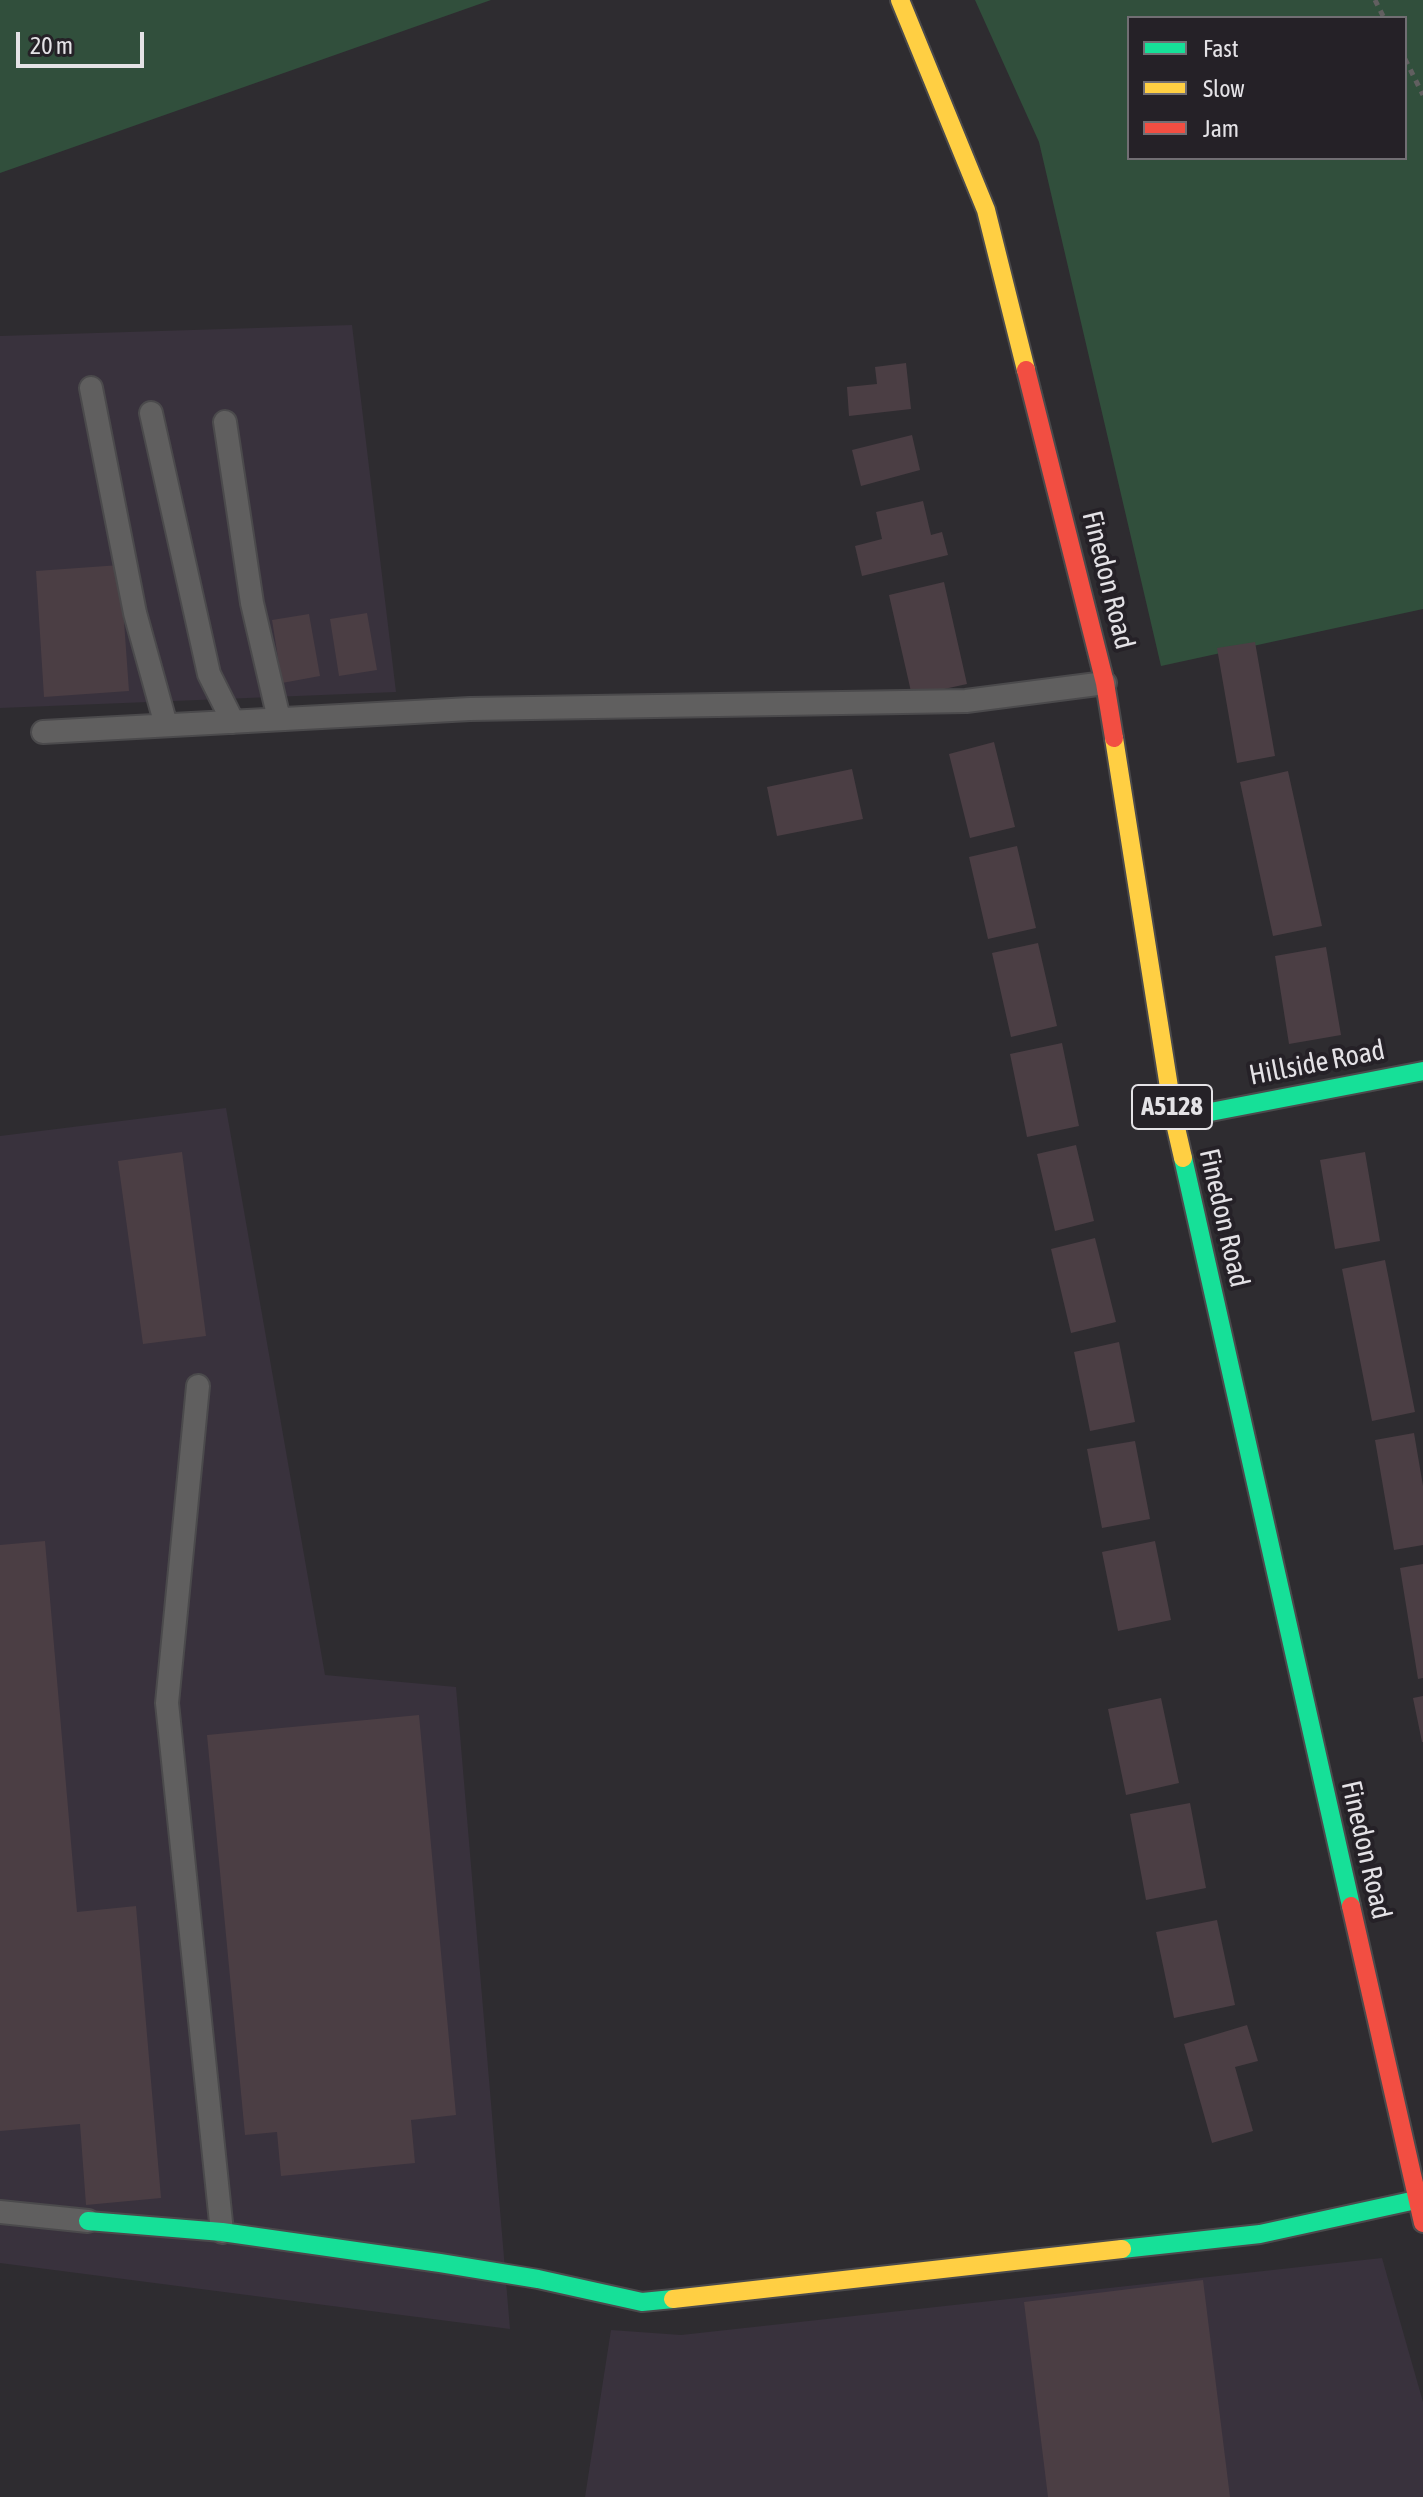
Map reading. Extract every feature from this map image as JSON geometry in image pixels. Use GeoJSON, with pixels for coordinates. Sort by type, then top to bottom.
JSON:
{"type":"FeatureCollection","features":[{"type":"Feature","properties":{"kind":"main road","name":"Finedon Road"},"geometry":{"type":"LineString","coordinates":[[900,0],[986,210],[1105,683],[1174,1119],[1423,2223]]}},
{"type":"Feature","properties":{"kind":"main road","name":"Hillside Road"},"geometry":{"type":"LineString","coordinates":[[1174,1119],[1423,1071]]}},
{"type":"Feature","properties":{"kind":"main road"},"geometry":{"type":"LineString","coordinates":[[88,2221],[222,2232],[538,2279],[642,2302],[1260,2234],[1416,2200]]}},
{"type":"Feature","properties":{"kind":"lane"},"geometry":{"type":"LineString","coordinates":[[91,388],[135,613],[166,725]]}},
{"type":"Feature","properties":{"kind":"lane"},"geometry":{"type":"LineString","coordinates":[[151,413],[209,674],[233,722]]}},
{"type":"Feature","properties":{"kind":"lane"},"geometry":{"type":"LineString","coordinates":[[225,422],[252,603],[279,719]]}},
{"type":"Feature","properties":{"kind":"lane"},"geometry":{"type":"LineString","coordinates":[[43,732],[470,709],[966,701],[1105,683]]}},
{"type":"Feature","properties":{"kind":"lane"},"geometry":{"type":"LineString","coordinates":[[198,1386],[167,1703],[222,2232]]}},
{"type":"Feature","properties":{"kind":"lane"},"geometry":{"type":"LineString","coordinates":[[0,2212],[88,2221]]}},
{"type":"Feature","properties":{"kind":"path"},"geometry":{"type":"LineString","coordinates":[[1407,63],[1423,95]]}},
{"type":"Feature","properties":{"kind":"shaded area"},"geometry":{"type":"Polygon","coordinates":[[[352,325],[396,692],[0,708],[0,336],[352,325]]]}},
{"type":"Feature","properties":{"kind":"shaded area"},"geometry":{"type":"Polygon","coordinates":[[[226,1108],[325,1675],[456,1687],[510,2329],[0,2263],[0,1136],[226,1108]]]}},
{"type":"Feature","properties":{"kind":"shaded area"},"geometry":{"type":"Polygon","coordinates":[[[1382,2258],[1423,2402],[1423,2497],[585,2497],[611,2330],[681,2335],[1382,2258]]]}},
{"type":"Feature","properties":{"kind":"green space"},"geometry":{"type":"Polygon","coordinates":[[[0,0],[491,0],[0,173],[0,0]]]}},
{"type":"Feature","properties":{"kind":"green space"},"geometry":{"type":"Polygon","coordinates":[[[975,0],[1423,0],[1423,609],[1161,666],[1039,142],[975,0]]]}},
{"type":"Feature","properties":{"kind":"building"},"geometry":{"type":"Polygon","coordinates":[[[906,363],[911,409],[849,416],[847,387],[877,384],[875,367],[906,363]]]}},
{"type":"Feature","properties":{"kind":"building"},"geometry":{"type":"Polygon","coordinates":[[[912,435],[920,470],[861,486],[852,450],[912,435]]]}},
{"type":"Feature","properties":{"kind":"building"},"geometry":{"type":"Polygon","coordinates":[[[923,501],[931,535],[942,532],[948,555],[862,576],[855,546],[882,539],[876,512],[923,501]]]}},
{"type":"Feature","properties":{"kind":"building"},"geometry":{"type":"Polygon","coordinates":[[[120,565],[129,691],[44,697],[36,571],[120,565]]]}},
{"type":"Feature","properties":{"kind":"building"},"geometry":{"type":"Polygon","coordinates":[[[944,582],[967,684],[912,696],[889,595],[944,582]]]}},
{"type":"Feature","properties":{"kind":"building"},"geometry":{"type":"Polygon","coordinates":[[[367,613],[377,670],[339,676],[330,619],[367,613]]]}},
{"type":"Feature","properties":{"kind":"building"},"geometry":{"type":"Polygon","coordinates":[[[309,614],[320,676],[282,683],[272,620],[309,614]]]}},
{"type":"Feature","properties":{"kind":"building"},"geometry":{"type":"Polygon","coordinates":[[[1255,642],[1275,756],[1237,763],[1217,648],[1255,642]]]}},
{"type":"Feature","properties":{"kind":"building"},"geometry":{"type":"Polygon","coordinates":[[[994,742],[1015,827],[970,838],[949,754],[994,742]]]}},
{"type":"Feature","properties":{"kind":"building"},"geometry":{"type":"Polygon","coordinates":[[[852,769],[863,819],[777,836],[767,787],[852,769]]]}},
{"type":"Feature","properties":{"kind":"building"},"geometry":{"type":"Polygon","coordinates":[[[1288,771],[1322,926],[1273,936],[1240,782],[1288,771]]]}},
{"type":"Feature","properties":{"kind":"building"},"geometry":{"type":"Polygon","coordinates":[[[1017,846],[1036,928],[988,939],[969,857],[1017,846]]]}},
{"type":"Feature","properties":{"kind":"building"},"geometry":{"type":"Polygon","coordinates":[[[1038,943],[1057,1026],[1011,1037],[992,953],[1038,943]]]}},
{"type":"Feature","properties":{"kind":"building"},"geometry":{"type":"Polygon","coordinates":[[[1326,947],[1341,1035],[1289,1044],[1275,956],[1326,947]]]}},
{"type":"Feature","properties":{"kind":"building"},"geometry":{"type":"Polygon","coordinates":[[[1062,1043],[1079,1126],[1027,1137],[1010,1054],[1062,1043]]]}},
{"type":"Feature","properties":{"kind":"building"},"geometry":{"type":"Polygon","coordinates":[[[1076,1145],[1094,1221],[1055,1231],[1037,1154],[1076,1145]]]}},
{"type":"Feature","properties":{"kind":"building"},"geometry":{"type":"Polygon","coordinates":[[[182,1152],[206,1336],[143,1344],[118,1161],[182,1152]]]}},
{"type":"Feature","properties":{"kind":"building"},"geometry":{"type":"Polygon","coordinates":[[[1365,1152],[1380,1241],[1335,1249],[1320,1160],[1365,1152]]]}},
{"type":"Feature","properties":{"kind":"building"},"geometry":{"type":"Polygon","coordinates":[[[1095,1238],[1116,1322],[1071,1333],[1051,1249],[1095,1238]]]}},
{"type":"Feature","properties":{"kind":"building"},"geometry":{"type":"Polygon","coordinates":[[[1385,1260],[1415,1412],[1372,1421],[1342,1269],[1385,1260]]]}},
{"type":"Feature","properties":{"kind":"building"},"geometry":{"type":"Polygon","coordinates":[[[1119,1342],[1135,1422],[1090,1431],[1074,1352],[1119,1342]]]}},
{"type":"Feature","properties":{"kind":"building"},"geometry":{"type":"Polygon","coordinates":[[[1414,1433],[1423,1486],[1423,1545],[1394,1550],[1375,1440],[1414,1433]]]}},
{"type":"Feature","properties":{"kind":"building"},"geometry":{"type":"Polygon","coordinates":[[[1135,1441],[1150,1519],[1102,1528],[1087,1449],[1135,1441]]]}},
{"type":"Feature","properties":{"kind":"building"},"geometry":{"type":"Polygon","coordinates":[[[45,1541],[77,1912],[136,1906],[161,2198],[86,2205],[80,2124],[0,2131],[0,1545],[45,1541]]]}},
{"type":"Feature","properties":{"kind":"building"},"geometry":{"type":"Polygon","coordinates":[[[1155,1541],[1171,1620],[1118,1631],[1102,1552],[1155,1541]]]}},
{"type":"Feature","properties":{"kind":"building"},"geometry":{"type":"Polygon","coordinates":[[[1423,1564],[1423,1678],[1418,1679],[1400,1568],[1423,1564]]]}},
{"type":"Feature","properties":{"kind":"building"},"geometry":{"type":"Polygon","coordinates":[[[1423,1696],[1423,1742],[1422,1742],[1413,1698],[1423,1696]]]}},
{"type":"Feature","properties":{"kind":"building"},"geometry":{"type":"Polygon","coordinates":[[[1161,1698],[1179,1783],[1126,1795],[1108,1709],[1161,1698]]]}},
{"type":"Feature","properties":{"kind":"building"},"geometry":{"type":"Polygon","coordinates":[[[419,1715],[456,2115],[411,2120],[415,2163],[281,2176],[277,2132],[245,2135],[207,1735],[419,1715]]]}},
{"type":"Feature","properties":{"kind":"building"},"geometry":{"type":"Polygon","coordinates":[[[1190,1803],[1206,1888],[1146,1900],[1130,1814],[1190,1803]]]}},
{"type":"Feature","properties":{"kind":"building"},"geometry":{"type":"Polygon","coordinates":[[[1217,1920],[1235,2005],[1174,2018],[1156,1932],[1217,1920]]]}},
{"type":"Feature","properties":{"kind":"building"},"geometry":{"type":"Polygon","coordinates":[[[1247,2025],[1258,2061],[1235,2067],[1253,2131],[1212,2143],[1184,2044],[1247,2025]]]}},
{"type":"Feature","properties":{"kind":"building"},"geometry":{"type":"Polygon","coordinates":[[[1203,2280],[1230,2497],[1048,2497],[1024,2302],[1203,2280]]]}},
{"type":"Feature","properties":{"kind":"traffic: fast"},"geometry":{"type":"LineString","coordinates":[[1174,1119],[1423,1071]]}},
{"type":"Feature","properties":{"kind":"traffic: fast"},"geometry":{"type":"LineString","coordinates":[[1183,1158],[1351,1906]]}},
{"type":"Feature","properties":{"kind":"traffic: fast"},"geometry":{"type":"LineString","coordinates":[[1122,2249],[1260,2234],[1416,2200]]}},
{"type":"Feature","properties":{"kind":"traffic: fast"},"geometry":{"type":"LineString","coordinates":[[88,2221],[222,2232],[440,2263],[538,2279],[642,2302],[673,2299]]}},
{"type":"Feature","properties":{"kind":"traffic: slow"},"geometry":{"type":"LineString","coordinates":[[900,0],[986,210],[1026,370]]}},
{"type":"Feature","properties":{"kind":"traffic: slow"},"geometry":{"type":"LineString","coordinates":[[1114,738],[1174,1119],[1183,1158]]}},
{"type":"Feature","properties":{"kind":"traffic: slow"},"geometry":{"type":"LineString","coordinates":[[673,2299],[1122,2249]]}},
{"type":"Feature","properties":{"kind":"traffic: jam"},"geometry":{"type":"LineString","coordinates":[[1026,370],[1105,683],[1114,738]]}},
{"type":"Feature","properties":{"kind":"traffic: jam"},"geometry":{"type":"LineString","coordinates":[[1351,1906],[1423,2223]]}}]}
